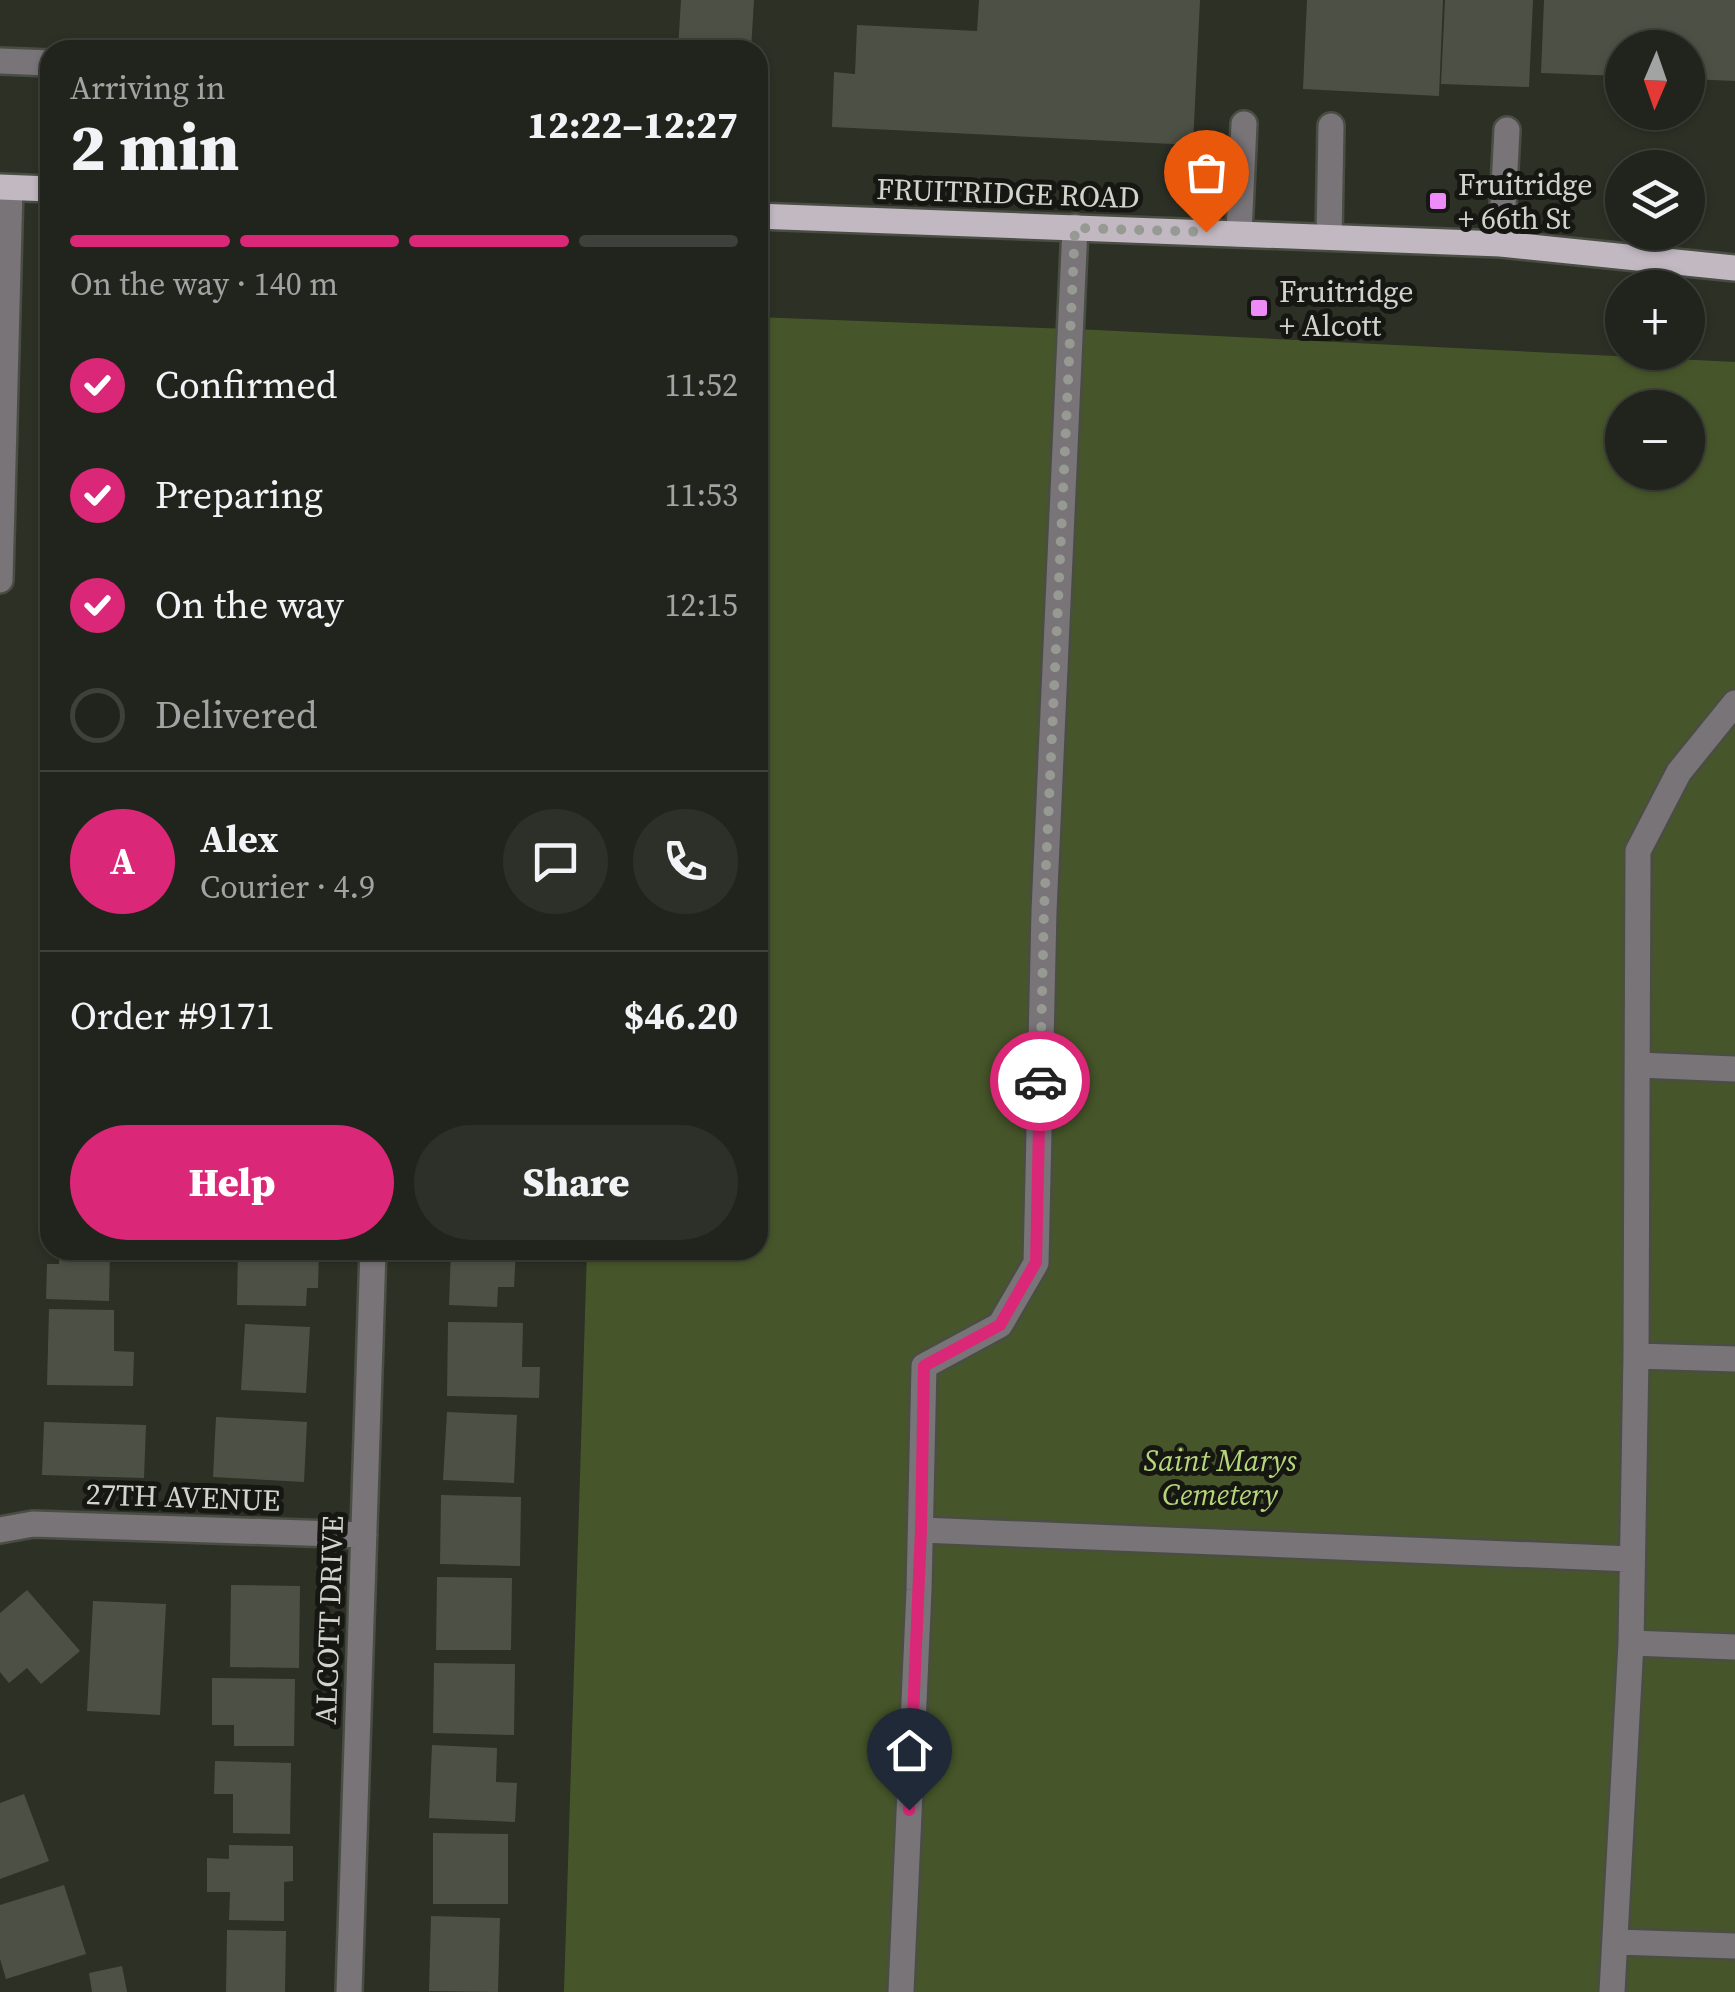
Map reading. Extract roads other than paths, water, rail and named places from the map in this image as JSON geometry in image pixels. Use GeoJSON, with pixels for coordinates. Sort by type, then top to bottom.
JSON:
{"type":"FeatureCollection","features":[{"type":"Feature","properties":{"kind":"main road"},"geometry":{"type":"LineString","coordinates":[[5,188],[40,189]]}},
{"type":"Feature","properties":{"kind":"main road","name":"FRUITRIDGE ROAD"},"geometry":{"type":"LineString","coordinates":[[768,216],[1501,244],[1735,268]]}},
{"type":"Feature","properties":{"kind":"street"},"geometry":{"type":"LineString","coordinates":[[0,61],[40,63]]}},
{"type":"Feature","properties":{"kind":"street"},"geometry":{"type":"LineString","coordinates":[[1239,234],[1244,124]]}},
{"type":"Feature","properties":{"kind":"street"},"geometry":{"type":"LineString","coordinates":[[1329,237],[1331,126]]}},
{"type":"Feature","properties":{"kind":"street"},"geometry":{"type":"LineString","coordinates":[[1501,244],[1507,130]]}},
{"type":"Feature","properties":{"kind":"street"},"geometry":{"type":"LineString","coordinates":[[0,580],[5,188]]}},
{"type":"Feature","properties":{"kind":"street"},"geometry":{"type":"LineString","coordinates":[[901,1992],[921,1530],[924,1366],[1000,1325],[1036,1262],[1044,911],[1075,228]]}},
{"type":"Feature","properties":{"kind":"street"},"geometry":{"type":"LineString","coordinates":[[1612,1992],[1631,1643],[1638,851],[1679,772],[1735,703]]}},
{"type":"Feature","properties":{"kind":"street"},"geometry":{"type":"LineString","coordinates":[[1638,1065],[1735,1069]]}},
{"type":"Feature","properties":{"kind":"street","name":"ALCOTT DRIVE"},"geometry":{"type":"LineString","coordinates":[[350,1992],[373,1260]]}},
{"type":"Feature","properties":{"kind":"street"},"geometry":{"type":"LineString","coordinates":[[1636,1356],[1735,1360]]}},
{"type":"Feature","properties":{"kind":"street","name":"27TH AVENUE"},"geometry":{"type":"LineString","coordinates":[[0,1530],[33,1524],[364,1535]]}},
{"type":"Feature","properties":{"kind":"street"},"geometry":{"type":"LineString","coordinates":[[921,1530],[1632,1559]]}},
{"type":"Feature","properties":{"kind":"street"},"geometry":{"type":"LineString","coordinates":[[1631,1643],[1735,1647]]}},
{"type":"Feature","properties":{"kind":"street"},"geometry":{"type":"LineString","coordinates":[[1616,1942],[1735,1946]]}},
{"type":"Feature","properties":{"kind":"place","name":"Fruitridge + 66th St"},"geometry":{"type":"Point","coordinates":[1438,201]}},
{"type":"Feature","properties":{"kind":"place","name":"Fruitridge + Alcott"},"geometry":{"type":"Point","coordinates":[1259,308]}},
{"type":"Feature","properties":{"kind":"park label","name":"Saint Marys Cemetery"},"geometry":{"type":"Point","coordinates":[1220,1477]}}]}
